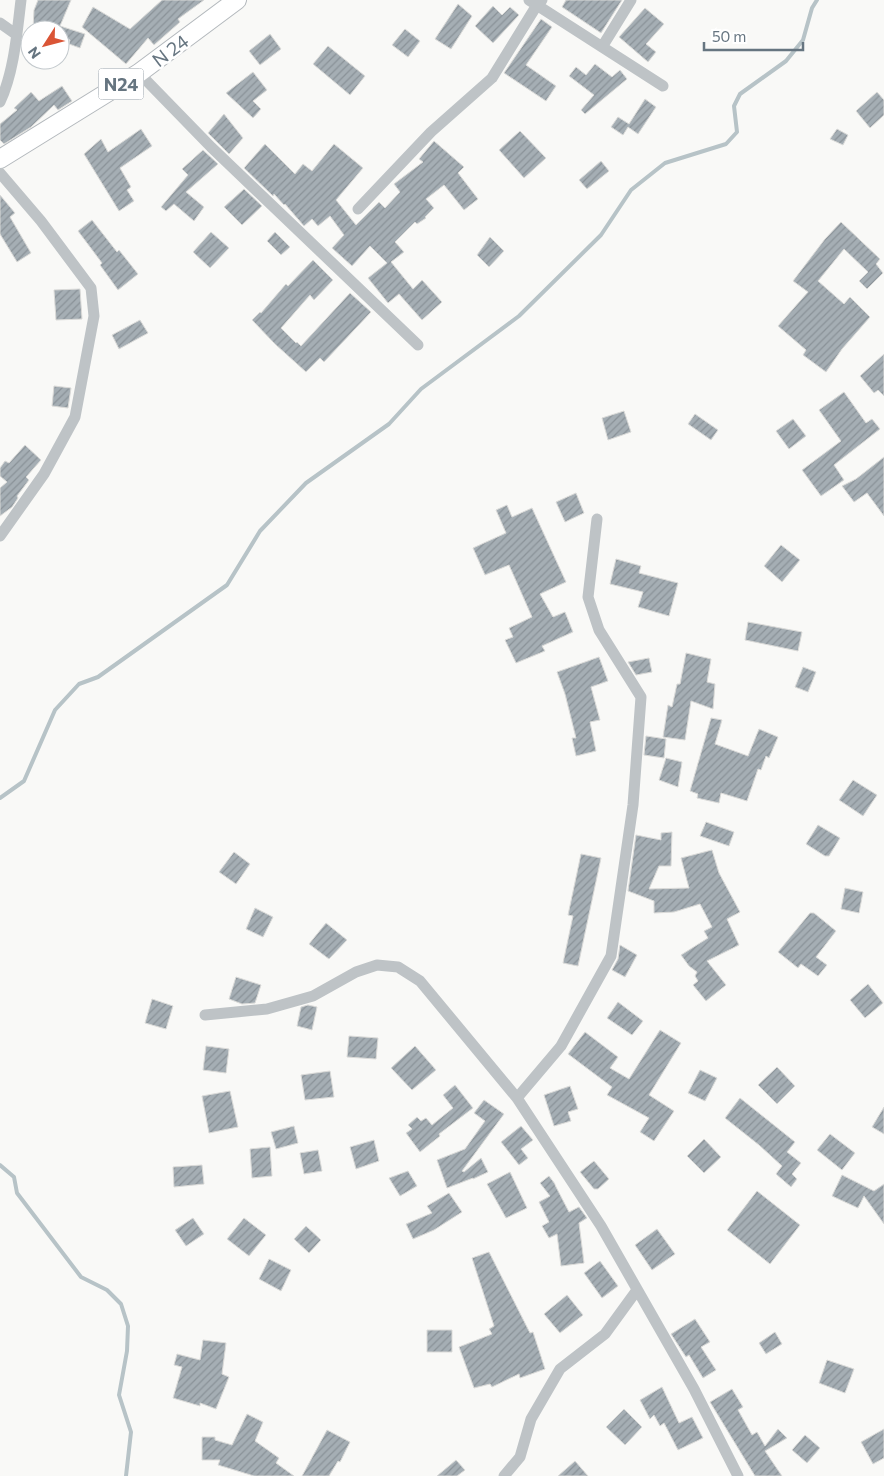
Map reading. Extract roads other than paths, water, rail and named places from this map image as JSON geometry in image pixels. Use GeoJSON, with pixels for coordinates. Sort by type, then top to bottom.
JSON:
{"type":"FeatureCollection","features":[{"type":"Feature","properties":{"kind":"main road","name":"N 24"},"geometry":{"type":"LineString","coordinates":[[0,159],[139,73],[234,1]]}},
{"type":"Feature","properties":{"kind":"street"},"geometry":{"type":"LineString","coordinates":[[0,102],[6,89],[17,35],[21,0]]}},
{"type":"Feature","properties":{"kind":"street"},"geometry":{"type":"LineString","coordinates":[[602,47],[631,0]]}},
{"type":"Feature","properties":{"kind":"street"},"geometry":{"type":"LineString","coordinates":[[358,209],[431,132],[492,78],[536,2],[663,86]]}},
{"type":"Feature","properties":{"kind":"street"},"geometry":{"type":"LineString","coordinates":[[0,23],[17,35]]}},
{"type":"Feature","properties":{"kind":"street"},"geometry":{"type":"LineString","coordinates":[[139,73],[211,147],[418,344]]}},
{"type":"Feature","properties":{"kind":"street"},"geometry":{"type":"LineString","coordinates":[[0,173],[41,221],[91,288],[94,316],[75,417],[44,474],[0,536]]}},
{"type":"Feature","properties":{"kind":"street"},"geometry":{"type":"LineString","coordinates":[[517,1098],[561,1046],[611,956],[633,806],[641,697],[599,630],[588,597],[597,520]]}},
{"type":"Feature","properties":{"kind":"street"},"geometry":{"type":"LineString","coordinates":[[205,1015],[267,1010],[313,996],[356,972],[377,965],[398,967],[420,982],[517,1098],[601,1226],[694,1389],[738,1476]]}},
{"type":"Feature","properties":{"kind":"street"},"geometry":{"type":"LineString","coordinates":[[504,1476],[520,1457],[531,1419],[560,1369],[606,1334],[637,1290]]}},
{"type":"Feature","properties":{"kind":"waterway"},"geometry":{"type":"LineString","coordinates":[[0,798],[24,781],[55,710],[79,684],[98,677],[227,585],[260,531],[306,483],[389,424],[421,389],[519,316],[601,235],[631,190],[665,163],[726,144],[737,132],[734,106],[740,94],[786,61],[803,40],[812,8],[817,0]]}},
{"type":"Feature","properties":{"kind":"waterway"},"geometry":{"type":"LineString","coordinates":[[0,1165],[14,1177],[17,1193],[81,1277],[107,1290],[121,1304],[128,1326],[127,1351],[119,1395],[131,1432],[126,1476]]}}]}
